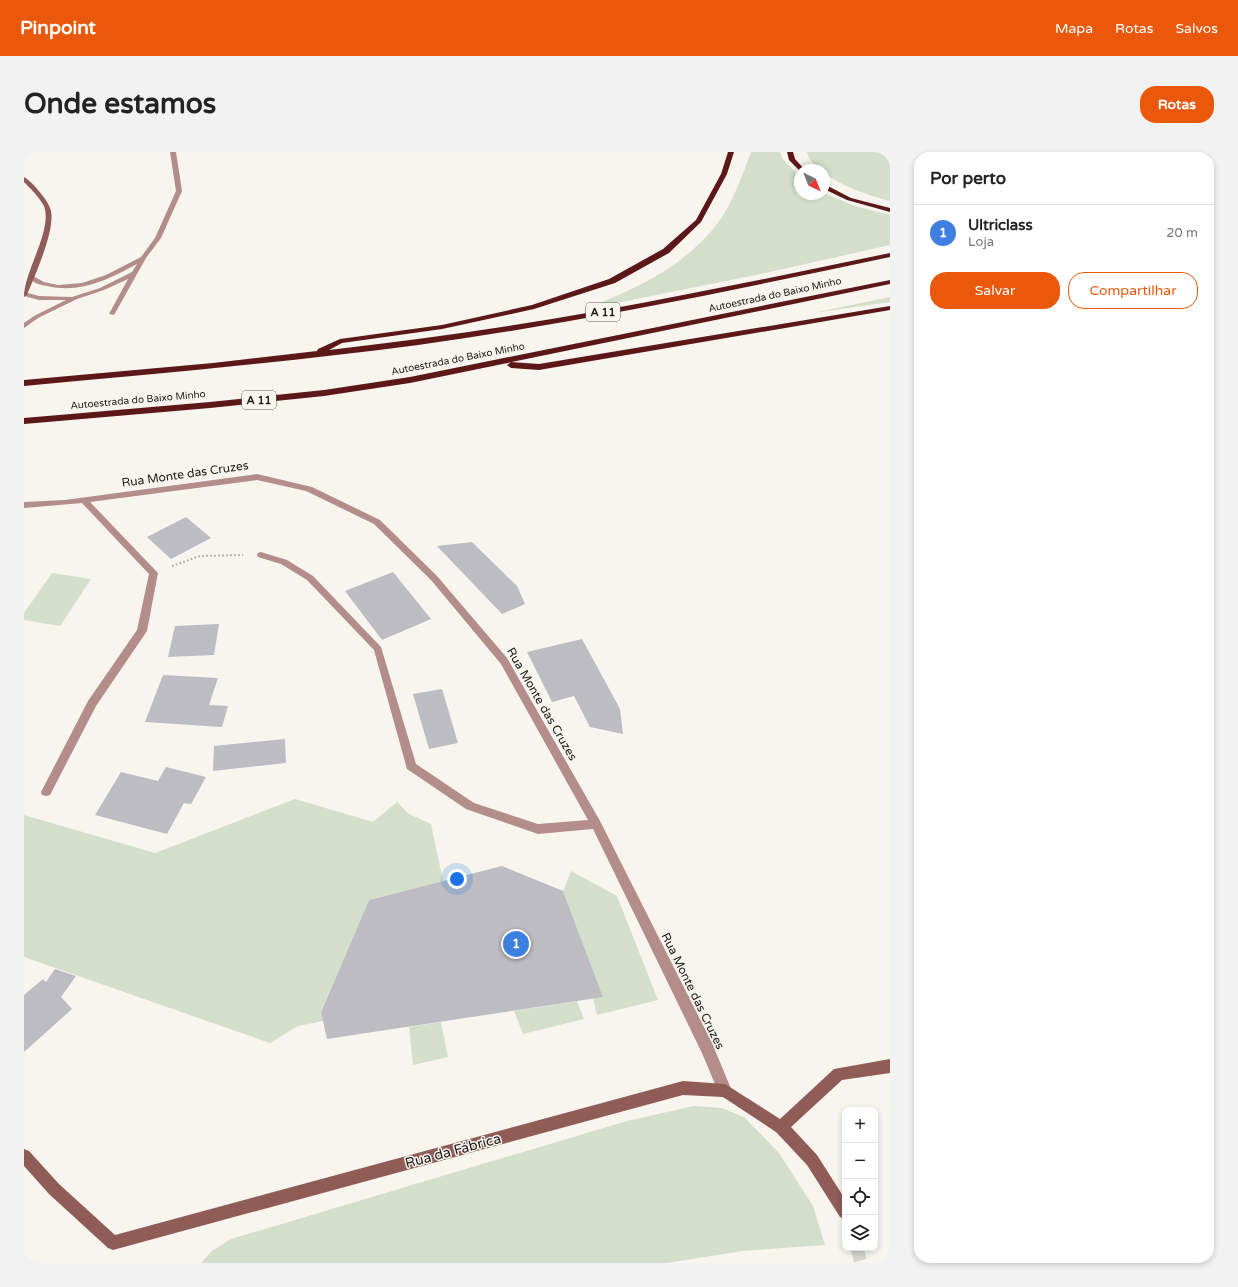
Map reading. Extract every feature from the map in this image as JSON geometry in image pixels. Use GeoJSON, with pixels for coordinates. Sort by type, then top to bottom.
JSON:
{"type":"FeatureCollection","features":[{"type":"Feature","properties":{"kind":"highway"},"geometry":{"type":"LineString","coordinates":[[313,355],[340,341],[442,327],[534,307],[612,280],[666,251],[699,221],[724,174],[731,152]]}},
{"type":"Feature","properties":{"kind":"highway"},"geometry":{"type":"LineString","coordinates":[[790,152],[792,160],[796,164]]}},
{"type":"Feature","properties":{"kind":"highway"},"geometry":{"type":"LineString","coordinates":[[830,189],[849,199],[890,210]]}},
{"type":"Feature","properties":{"kind":"highway","name":"Autoestrada do Baixo Minho"},"geometry":{"type":"LineString","coordinates":[[24,383],[112,376],[420,342],[527,325],[687,296],[890,255]]}},
{"type":"Feature","properties":{"kind":"highway","name":"Autoestrada do Baixo Minho"},"geometry":{"type":"LineString","coordinates":[[24,421],[210,406],[410,380],[890,282]]}},
{"type":"Feature","properties":{"kind":"highway"},"geometry":{"type":"LineString","coordinates":[[491,364],[539,366],[890,308]]}},
{"type":"Feature","properties":{"kind":"street"},"geometry":{"type":"LineString","coordinates":[[112,314],[143,258],[158,238],[179,191],[173,152]]}},
{"type":"Feature","properties":{"kind":"street"},"geometry":{"type":"LineString","coordinates":[[24,179],[43,200],[48,212],[48,223],[43,241],[24,294],[39,298],[75,298]]}},
{"type":"Feature","properties":{"kind":"street"},"geometry":{"type":"LineString","coordinates":[[31,277],[45,285],[68,287],[82,286],[110,275],[143,258]]}},
{"type":"Feature","properties":{"kind":"street"},"geometry":{"type":"LineString","coordinates":[[24,326],[36,318],[75,298],[102,289],[135,272]]}},
{"type":"Feature","properties":{"kind":"street","name":"Rua Monte das Cruzes"},"geometry":{"type":"LineString","coordinates":[[24,505],[84,501],[257,477],[309,489],[377,522],[434,578],[504,661],[596,824],[707,1048],[725,1091]]}},
{"type":"Feature","properties":{"kind":"street"},"geometry":{"type":"LineString","coordinates":[[46,792],[92,704],[142,631],[154,573],[84,501]]}},
{"type":"Feature","properties":{"kind":"street"},"geometry":{"type":"LineString","coordinates":[[261,555],[284,562],[310,578],[378,649],[410,766],[470,806],[538,829],[596,824]]}},
{"type":"Feature","properties":{"kind":"street"},"geometry":{"type":"LineString","coordinates":[[781,1127],[839,1074],[890,1066]]}},
{"type":"Feature","properties":{"kind":"street","name":"Rua da Fábrica"},"geometry":{"type":"LineString","coordinates":[[24,1156],[54,1189],[113,1243],[683,1088],[725,1091],[781,1127],[812,1160],[842,1207]]}},
{"type":"Feature","properties":{"kind":"path"},"geometry":{"type":"LineString","coordinates":[[154,573],[200,556],[261,555]]}},
{"type":"Feature","properties":{"kind":"green space"},"geometry":{"type":"Polygon","coordinates":[[[751,152],[780,152],[782,158],[794,171],[794,200],[830,200],[830,196],[855,206],[890,215],[890,245],[756,275],[582,310],[648,281],[678,262],[713,229],[727,209],[738,187],[751,152]]]}},
{"type":"Feature","properties":{"kind":"green space"},"geometry":{"type":"Polygon","coordinates":[[[807,152],[890,152],[890,201],[872,196],[839,182],[830,177],[830,164],[814,164],[809,158],[807,152]]]}},
{"type":"Feature","properties":{"kind":"green space"},"geometry":{"type":"Polygon","coordinates":[[[890,297],[890,302],[813,313],[890,297]]]}},
{"type":"Feature","properties":{"kind":"green space"},"geometry":{"type":"Polygon","coordinates":[[[52,573],[91,579],[60,626],[24,620],[24,613],[52,573]]]}},
{"type":"Feature","properties":{"kind":"green space"},"geometry":{"type":"Polygon","coordinates":[[[295,799],[373,822],[397,802],[409,814],[431,824],[443,881],[369,900],[321,1011],[323,1021],[298,1026],[270,1043],[24,957],[24,815],[155,853],[295,799]]]}},
{"type":"Feature","properties":{"kind":"green space"},"geometry":{"type":"Polygon","coordinates":[[[571,871],[617,896],[658,1000],[597,1015],[593,998],[603,997],[563,891],[571,871]]]}},
{"type":"Feature","properties":{"kind":"green space"},"geometry":{"type":"Polygon","coordinates":[[[577,1001],[584,1019],[523,1034],[514,1011],[577,1001]]]}},
{"type":"Feature","properties":{"kind":"green space"},"geometry":{"type":"Polygon","coordinates":[[[441,1022],[448,1057],[413,1065],[409,1027],[441,1022]]]}},
{"type":"Feature","properties":{"kind":"green space"},"geometry":{"type":"Polygon","coordinates":[[[694,1106],[722,1108],[744,1117],[779,1153],[813,1206],[825,1245],[743,1251],[667,1263],[201,1263],[212,1251],[231,1239],[627,1121],[694,1106]]]}},
{"type":"Feature","properties":{"kind":"building"},"geometry":{"type":"Polygon","coordinates":[[[186,517],[211,538],[171,559],[147,537],[186,517]]]}},
{"type":"Feature","properties":{"kind":"building"},"geometry":{"type":"Polygon","coordinates":[[[472,542],[517,586],[525,604],[502,614],[437,546],[472,542]]]}},
{"type":"Feature","properties":{"kind":"building"},"geometry":{"type":"Polygon","coordinates":[[[393,572],[431,619],[382,640],[345,591],[393,572]]]}},
{"type":"Feature","properties":{"kind":"building"},"geometry":{"type":"Polygon","coordinates":[[[219,624],[214,655],[168,657],[175,626],[219,624]]]}},
{"type":"Feature","properties":{"kind":"building"},"geometry":{"type":"Polygon","coordinates":[[[582,639],[620,709],[623,734],[590,727],[574,696],[552,702],[527,652],[582,639]]]}},
{"type":"Feature","properties":{"kind":"building"},"geometry":{"type":"Polygon","coordinates":[[[163,675],[218,678],[209,705],[228,706],[222,727],[145,722],[163,675]]]}},
{"type":"Feature","properties":{"kind":"building"},"geometry":{"type":"Polygon","coordinates":[[[442,689],[458,743],[429,749],[413,694],[442,689]]]}},
{"type":"Feature","properties":{"kind":"building"},"geometry":{"type":"Polygon","coordinates":[[[285,739],[286,763],[213,771],[214,746],[285,739]]]}},
{"type":"Feature","properties":{"kind":"building"},"geometry":{"type":"Polygon","coordinates":[[[166,767],[206,777],[191,804],[184,803],[167,834],[95,815],[121,772],[158,781],[166,767]]]}},
{"type":"Feature","properties":{"kind":"building"},"geometry":{"type":"Polygon","coordinates":[[[502,866],[563,891],[603,997],[327,1039],[321,1012],[369,900],[502,866]]]}},
{"type":"Feature","properties":{"kind":"building"},"geometry":{"type":"Polygon","coordinates":[[[55,969],[76,976],[61,997],[72,1009],[24,1052],[24,995],[43,979],[46,982],[55,969]]]}},
{"type":"Feature","properties":{"kind":"tunnel"},"geometry":{"type":"LineString","coordinates":[[858,1251],[861,1263]]}},
{"type":"Feature","properties":{"kind":"place","name":"Ultriclass"},"geometry":{"type":"Point","coordinates":[516,944]}}]}
